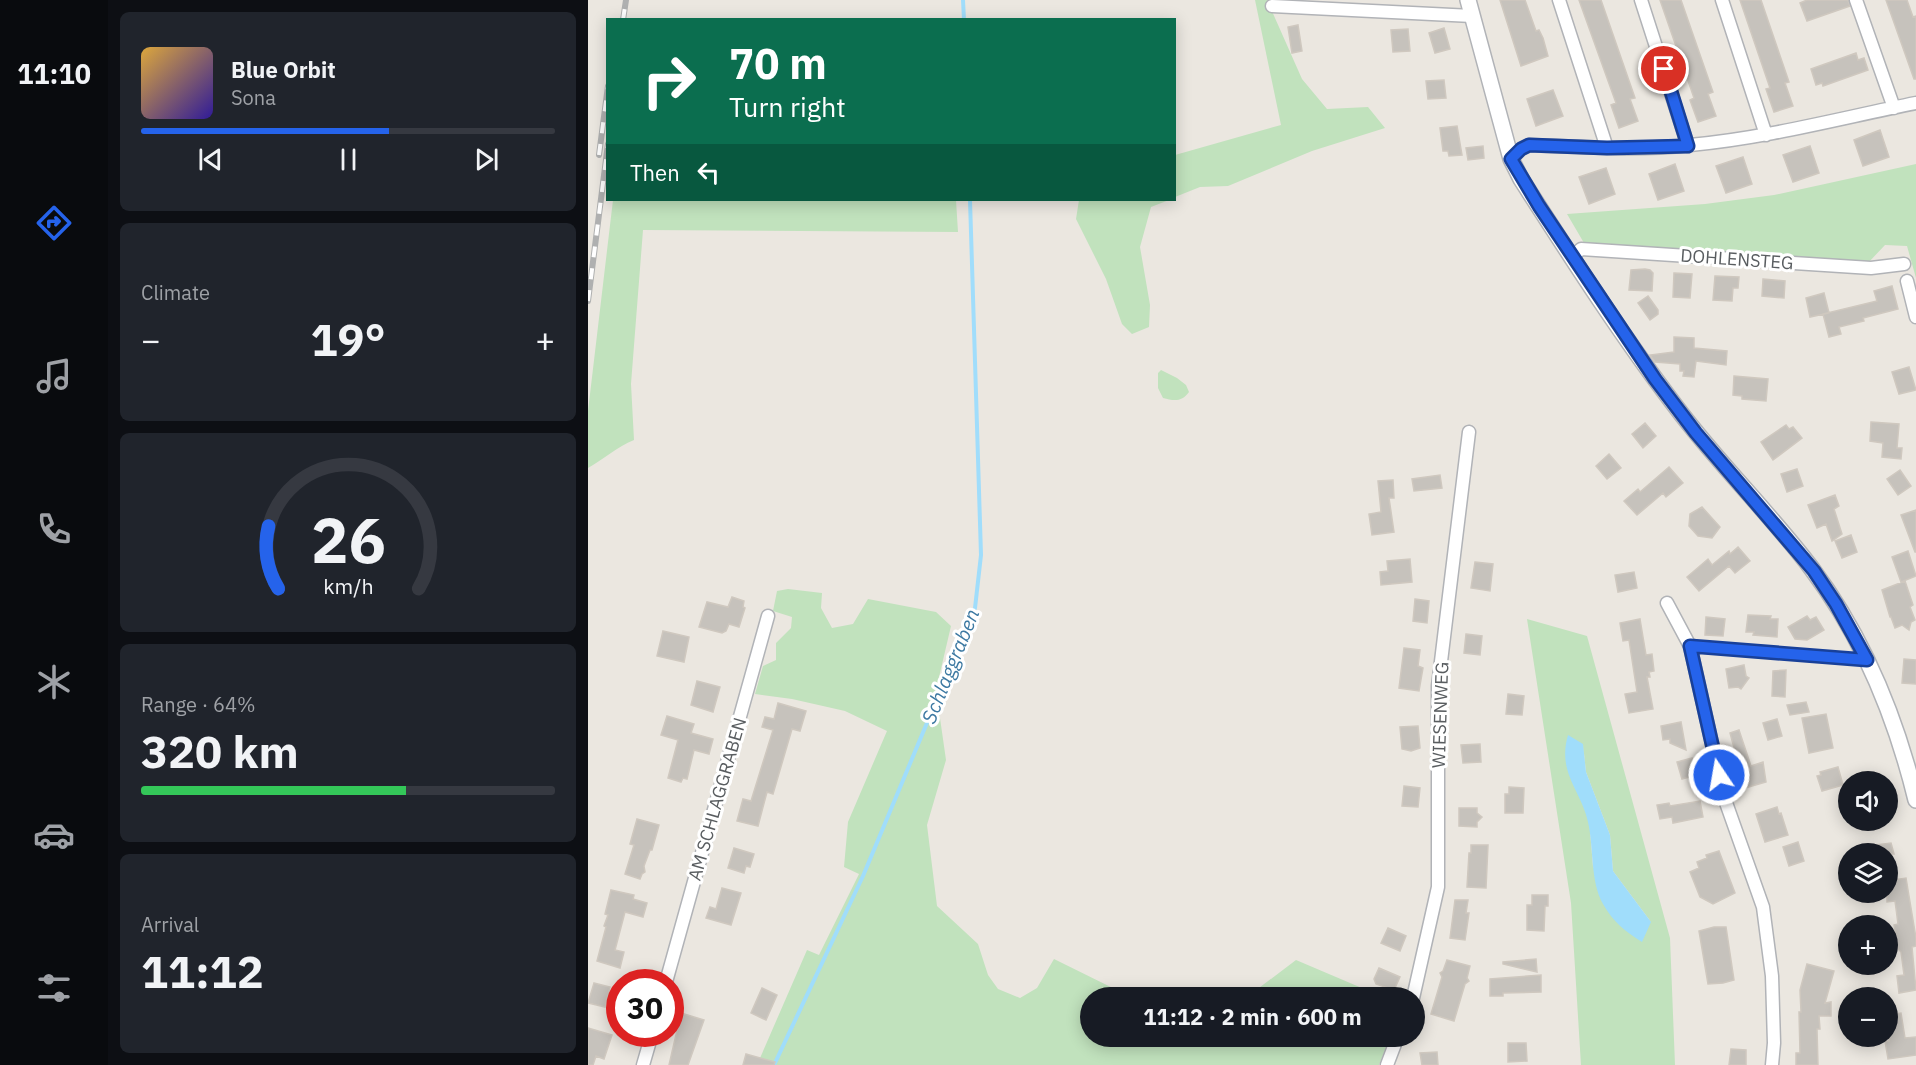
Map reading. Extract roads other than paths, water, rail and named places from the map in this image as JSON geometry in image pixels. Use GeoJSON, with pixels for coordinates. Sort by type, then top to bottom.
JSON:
{"type":"FeatureCollection","features":[{"type":"Feature","properties":{"kind":"street"},"geometry":{"type":"LineString","coordinates":[[1468,0],[1511,159],[1527,188],[1655,379],[1696,433],[1814,571],[1847,623],[1887,704],[1916,800]]}},
{"type":"Feature","properties":{"kind":"street"},"geometry":{"type":"LineString","coordinates":[[1559,0],[1607,148]]}},
{"type":"Feature","properties":{"kind":"street"},"geometry":{"type":"LineString","coordinates":[[1641,0],[1688,146]]}},
{"type":"Feature","properties":{"kind":"street"},"geometry":{"type":"LineString","coordinates":[[1722,0],[1766,135]]}},
{"type":"Feature","properties":{"kind":"street"},"geometry":{"type":"LineString","coordinates":[[1856,0],[1894,108]]}},
{"type":"Feature","properties":{"kind":"street"},"geometry":{"type":"LineString","coordinates":[[1272,6],[1472,16]]}},
{"type":"Feature","properties":{"kind":"street"},"geometry":{"type":"LineString","coordinates":[[1511,159],[1529,145],[1607,148],[1688,146],[1766,135],[1916,103]]}},
{"type":"Feature","properties":{"kind":"street","name":"DOHLENSTEG"},"geometry":{"type":"LineString","coordinates":[[1572,257],[1581,249],[1871,268],[1904,264]]}},
{"type":"Feature","properties":{"kind":"street"},"geometry":{"type":"LineString","coordinates":[[1907,281],[1916,317]]}},
{"type":"Feature","properties":{"kind":"street","name":"WIESENWEG"},"geometry":{"type":"LineString","coordinates":[[1415,987],[1437,887],[1438,686],[1469,432]]}},
{"type":"Feature","properties":{"kind":"street"},"geometry":{"type":"LineString","coordinates":[[1667,603],[1690,646],[1724,797],[1763,907],[1772,976],[1774,1042],[1772,1065]]}},
{"type":"Feature","properties":{"kind":"street","name":"AM SCHLAGGRABEN"},"geometry":{"type":"LineString","coordinates":[[670,969],[768,616]]}},
{"type":"Feature","properties":{"kind":"street"},"geometry":{"type":"LineString","coordinates":[[643,1065],[648,1047]]}},
{"type":"Feature","properties":{"kind":"street"},"geometry":{"type":"LineString","coordinates":[[1387,1065],[1394,1047]]}},
{"type":"Feature","properties":{"kind":"lane"},"geometry":{"type":"LineString","coordinates":[[1690,646],[1867,660]]}},
{"type":"Feature","properties":{"kind":"water"},"geometry":{"type":"Polygon","coordinates":[[[1568,735],[1583,744],[1586,772],[1610,835],[1613,871],[1651,922],[1642,942],[1615,921],[1599,895],[1594,875],[1588,822],[1568,771],[1565,748],[1568,735]]]}},
{"type":"Feature","properties":{"kind":"waterway","name":"Schlaggraben"},"geometry":{"type":"LineString","coordinates":[[963,0],[964,18]]}},
{"type":"Feature","properties":{"kind":"waterway","name":"Schlaggraben"},"geometry":{"type":"LineString","coordinates":[[774,1065],[863,876],[975,608],[981,555],[970,201]]}},
{"type":"Feature","properties":{"kind":"railway"},"geometry":{"type":"LineString","coordinates":[[623,18],[626,0]]}},
{"type":"Feature","properties":{"kind":"railway"},"geometry":{"type":"LineString","coordinates":[[599,155],[606,101]]}},
{"type":"Feature","properties":{"kind":"railway"},"geometry":{"type":"LineString","coordinates":[[588,301],[606,160]]}}]}
